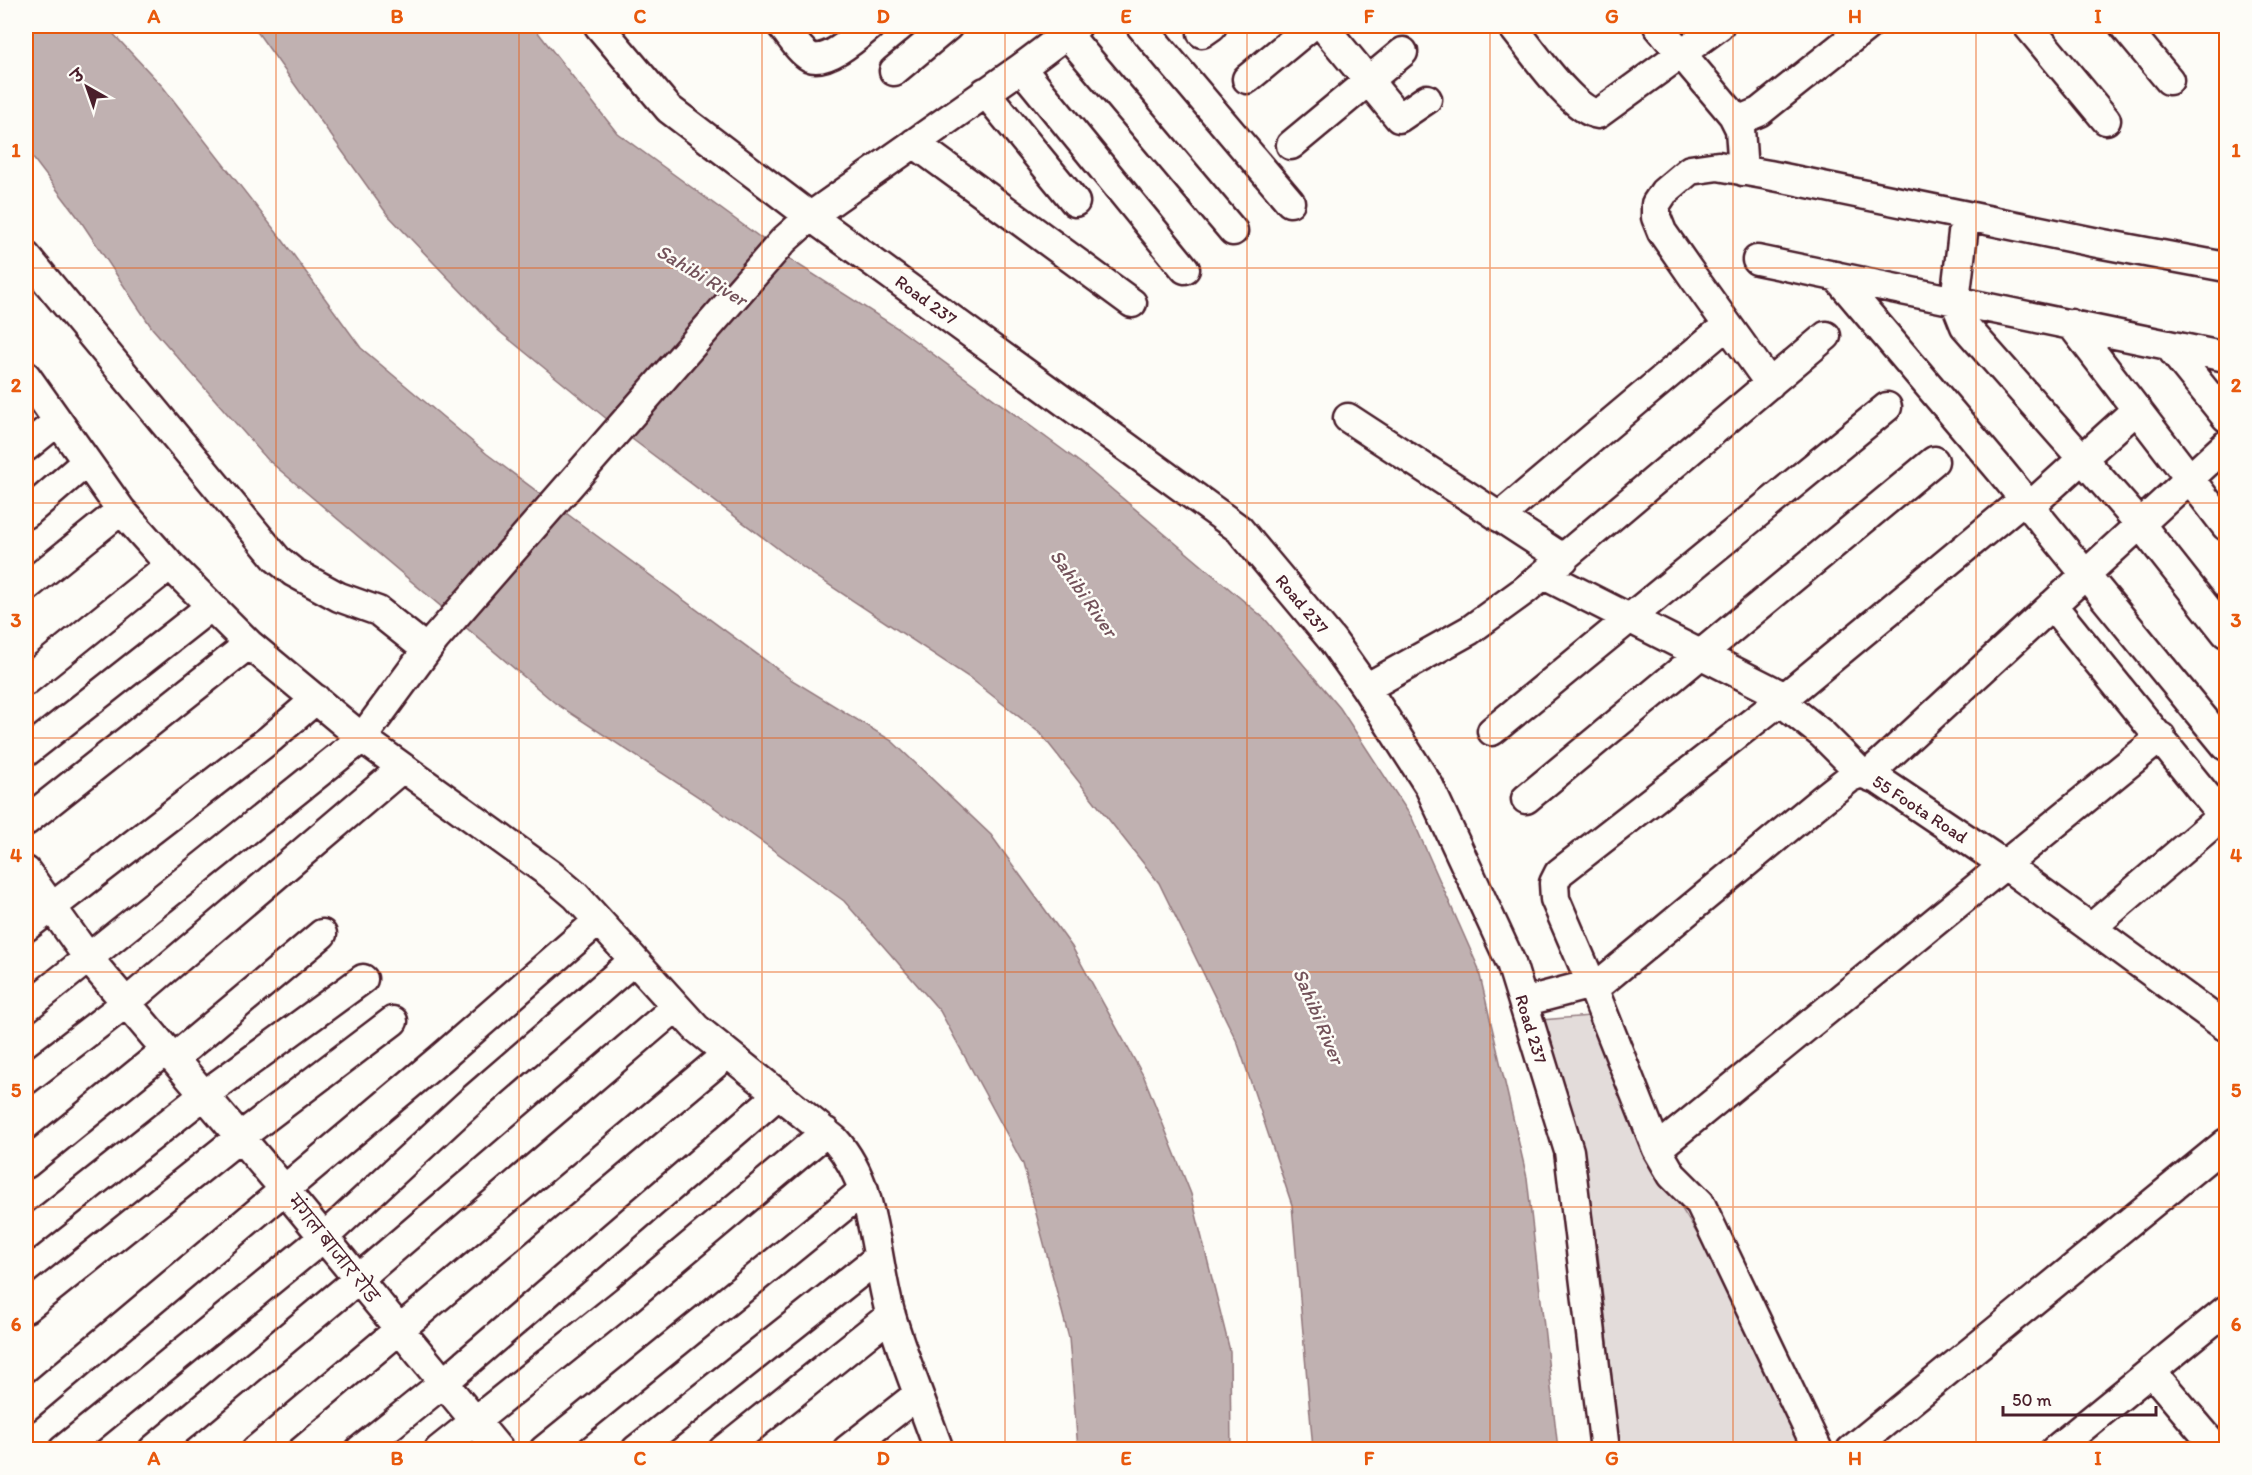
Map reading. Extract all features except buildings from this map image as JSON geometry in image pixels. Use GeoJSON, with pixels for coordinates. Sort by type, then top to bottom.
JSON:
{"type":"FeatureCollection","features":[{"type":"Feature","properties":{"kind":"street","name":"Road 237"},"geometry":{"type":"LineString","coordinates":[[600,26],[669,109],[811,216],[1239,529],[1332,640],[1366,688],[1429,786],[1511,963],[1569,1151],[1605,1449]]}},
{"type":"Feature","properties":{"kind":"street"},"geometry":{"type":"LineString","coordinates":[[782,26],[810,57],[820,58],[839,50],[870,26]]}},
{"type":"Feature","properties":{"kind":"street"},"geometry":{"type":"LineString","coordinates":[[894,71],[948,26]]}},
{"type":"Feature","properties":{"kind":"street"},"geometry":{"type":"LineString","coordinates":[[1141,26],[1290,202]]}},
{"type":"Feature","properties":{"kind":"street"},"geometry":{"type":"LineString","coordinates":[[1247,79],[1311,26]]}},
{"type":"Feature","properties":{"kind":"street"},"geometry":{"type":"LineString","coordinates":[[1323,26],[1399,118],[1427,99]]}},
{"type":"Feature","properties":{"kind":"street"},"geometry":{"type":"LineString","coordinates":[[1512,26],[1569,94],[1591,113],[1598,114],[1606,111],[1719,26]]}},
{"type":"Feature","properties":{"kind":"street"},"geometry":{"type":"LineString","coordinates":[[1658,26],[1733,115],[1740,129],[1730,168]]}},
{"type":"Feature","properties":{"kind":"street"},"geometry":{"type":"LineString","coordinates":[[1733,115],[1742,119],[1759,112],[1867,26]]}},
{"type":"Feature","properties":{"kind":"street"},"geometry":{"type":"LineString","coordinates":[[2028,26],[2106,120]]}},
{"type":"Feature","properties":{"kind":"street"},"geometry":{"type":"LineString","coordinates":[[2124,26],[2169,80]]}},
{"type":"Feature","properties":{"kind":"street"},"geometry":{"type":"LineString","coordinates":[[26,1008],[362,738],[431,644],[784,240],[811,216],[1021,68],[1072,29],[1233,231]]}},
{"type":"Feature","properties":{"kind":"street"},"geometry":{"type":"LineString","coordinates":[[1291,146],[1403,52]]}},
{"type":"Feature","properties":{"kind":"street"},"geometry":{"type":"LineString","coordinates":[[1021,68],[1185,269]]}},
{"type":"Feature","properties":{"kind":"street"},"geometry":{"type":"LineString","coordinates":[[986,92],[1075,202]]}},
{"type":"Feature","properties":{"kind":"street"},"geometry":{"type":"LineString","coordinates":[[914,143],[1132,303]]}},
{"type":"Feature","properties":{"kind":"street"},"geometry":{"type":"LineString","coordinates":[[1770,384],[1662,232],[1656,218],[1656,204],[1664,192],[1690,170],[1730,168],[2226,267]]}},
{"type":"Feature","properties":{"kind":"street"},"geometry":{"type":"LineString","coordinates":[[1965,216],[1955,301],[1965,326],[2140,524],[2226,633]]}},
{"type":"Feature","properties":{"kind":"street"},"geometry":{"type":"LineString","coordinates":[[26,256],[277,559],[293,572],[339,597],[378,611],[431,644]]}},
{"type":"Feature","properties":{"kind":"street"},"geometry":{"type":"LineString","coordinates":[[1757,260],[2226,357]]}},
{"type":"Feature","properties":{"kind":"street"},"geometry":{"type":"LineString","coordinates":[[1836,276],[2027,502],[2226,746]]}},
{"type":"Feature","properties":{"kind":"street"},"geometry":{"type":"LineString","coordinates":[[2071,324],[2226,526]]}},
{"type":"Feature","properties":{"kind":"street"},"geometry":{"type":"LineString","coordinates":[[1499,517],[1727,325]]}},
{"type":"Feature","properties":{"kind":"street"},"geometry":{"type":"LineString","coordinates":[[1366,688],[1470,630],[1554,567],[1826,336]]}},
{"type":"Feature","properties":{"kind":"street"},"geometry":{"type":"LineString","coordinates":[[2168,345],[2226,417]]}},
{"type":"Feature","properties":{"kind":"street"},"geometry":{"type":"LineString","coordinates":[[26,376],[121,510],[210,606],[249,644],[362,738],[529,857],[576,896],[676,1007],[727,1054],[826,1132],[854,1163],[864,1191],[891,1315],[916,1395],[939,1449]]}},
{"type":"Feature","properties":{"kind":"street"},"geometry":{"type":"LineString","coordinates":[[1492,731],[1887,407]]}},
{"type":"Feature","properties":{"kind":"street"},"geometry":{"type":"LineString","coordinates":[[1818,1449],[1700,1203],[1672,1175],[1657,1149],[1555,899],[1554,883],[1559,873],[2082,459],[2137,409]]}},
{"type":"Feature","properties":{"kind":"street"},"geometry":{"type":"LineString","coordinates":[[1347,418],[1499,517],[1554,567],[1629,618],[1782,698],[1865,774],[2225,448]]}},
{"type":"Feature","properties":{"kind":"street"},"geometry":{"type":"LineString","coordinates":[[26,447],[58,421]]}},
{"type":"Feature","properties":{"kind":"street"},"geometry":{"type":"LineString","coordinates":[[1526,799],[1934,461]]}},
{"type":"Feature","properties":{"kind":"street"},"geometry":{"type":"LineString","coordinates":[[26,514],[86,463]]}},
{"type":"Feature","properties":{"kind":"street"},"geometry":{"type":"LineString","coordinates":[[26,587],[121,510]]}},
{"type":"Feature","properties":{"kind":"street"},"geometry":{"type":"LineString","coordinates":[[26,681],[170,564]]}},
{"type":"Feature","properties":{"kind":"street"},"geometry":{"type":"LineString","coordinates":[[2052,605],[2225,818],[2091,928]]}},
{"type":"Feature","properties":{"kind":"street"},"geometry":{"type":"LineString","coordinates":[[26,752],[210,606]]}},
{"type":"Feature","properties":{"kind":"street"},"geometry":{"type":"LineString","coordinates":[[26,821],[249,644]]}},
{"type":"Feature","properties":{"kind":"street"},"geometry":{"type":"LineString","coordinates":[[26,927],[262,746],[316,699]]}},
{"type":"Feature","properties":{"kind":"street"},"geometry":{"type":"LineString","coordinates":[[1657,1149],[2161,737]]}},
{"type":"Feature","properties":{"kind":"street"},"geometry":{"type":"LineString","coordinates":[[26,1080],[126,1003],[402,768]]}},
{"type":"Feature","properties":{"kind":"street","name":"55 Foota Road"},"geometry":{"type":"LineString","coordinates":[[1523,1002],[1592,985],[1611,975],[1823,799],[1851,777],[1865,774],[2005,865],[2226,1028]]}},
{"type":"Feature","properties":{"kind":"street","name":"मंगल बाजार रोड"},"geometry":{"type":"LineString","coordinates":[[26,871],[89,959],[284,1189],[499,1449]]}},
{"type":"Feature","properties":{"kind":"street"},"geometry":{"type":"LineString","coordinates":[[26,1407],[441,1058],[598,921]]}},
{"type":"Feature","properties":{"kind":"street"},"geometry":{"type":"LineString","coordinates":[[26,1164],[322,934]]}},
{"type":"Feature","properties":{"kind":"street"},"geometry":{"type":"LineString","coordinates":[[63,1449],[324,1237],[471,1101],[633,961]]}},
{"type":"Feature","properties":{"kind":"street"},"geometry":{"type":"LineString","coordinates":[[26,1236],[204,1095],[363,979]]}},
{"type":"Feature","properties":{"kind":"street"},"geometry":{"type":"LineString","coordinates":[[153,1449],[358,1280],[676,1007]]}},
{"type":"Feature","properties":{"kind":"street"},"geometry":{"type":"LineString","coordinates":[[26,1308],[240,1137],[393,1021]]}},
{"type":"Feature","properties":{"kind":"street"},"geometry":{"type":"LineString","coordinates":[[256,1449],[727,1054]]}},
{"type":"Feature","properties":{"kind":"street"},"geometry":{"type":"LineString","coordinates":[[360,1449],[444,1383],[779,1094]]}},
{"type":"Feature","properties":{"kind":"street"},"geometry":{"type":"LineString","coordinates":[[439,1449],[626,1300],[826,1132]]}},
{"type":"Feature","properties":{"kind":"street"},"geometry":{"type":"LineString","coordinates":[[1851,1449],[2226,1143]]}},
{"type":"Feature","properties":{"kind":"street"},"geometry":{"type":"LineString","coordinates":[[544,1449],[864,1191]]}},
{"type":"Feature","properties":{"kind":"street"},"geometry":{"type":"LineString","coordinates":[[636,1449],[878,1258]]}},
{"type":"Feature","properties":{"kind":"street"},"geometry":{"type":"LineString","coordinates":[[2065,1446],[2226,1310]]}},
{"type":"Feature","properties":{"kind":"street"},"geometry":{"type":"LineString","coordinates":[[723,1449],[891,1315]]}},
{"type":"Feature","properties":{"kind":"street"},"geometry":{"type":"LineString","coordinates":[[2151,1371],[2218,1449]]}},
{"type":"Feature","properties":{"kind":"street"},"geometry":{"type":"LineString","coordinates":[[847,1449],[916,1395]]}},
{"type":"Feature","properties":{"kind":"shaded area"},"geometry":{"type":"Polygon","coordinates":[[[1590,1016],[1674,1196],[1698,1235],[1753,1342],[1801,1449],[1620,1449],[1598,1254],[1581,1140],[1541,1020],[1590,1016]]]}},
{"type":"Feature","properties":{"kind":"water"},"geometry":{"type":"Polygon","coordinates":[[[26,26],[106,26],[163,87],[284,242],[361,348],[487,454],[574,519],[792,680],[892,741],[991,835],[1072,947],[1144,1077],[1191,1194],[1230,1351],[1231,1449],[1078,1449],[1069,1338],[1023,1164],[940,1011],[844,901],[708,803],[555,703],[268,460],[152,328],[80,220],[26,149],[26,26]]]}},
{"type":"Feature","properties":{"kind":"water","name":"Sahibi River"},"geometry":{"type":"Polygon","coordinates":[[[253,26],[533,26],[617,133],[791,260],[899,329],[1082,464],[1265,619],[1340,708],[1412,818],[1478,967],[1527,1178],[1558,1449],[1313,1449],[1292,1205],[1238,1044],[1159,883],[1041,734],[970,678],[805,569],[624,433],[499,331],[387,214],[253,26]]]}}]}
